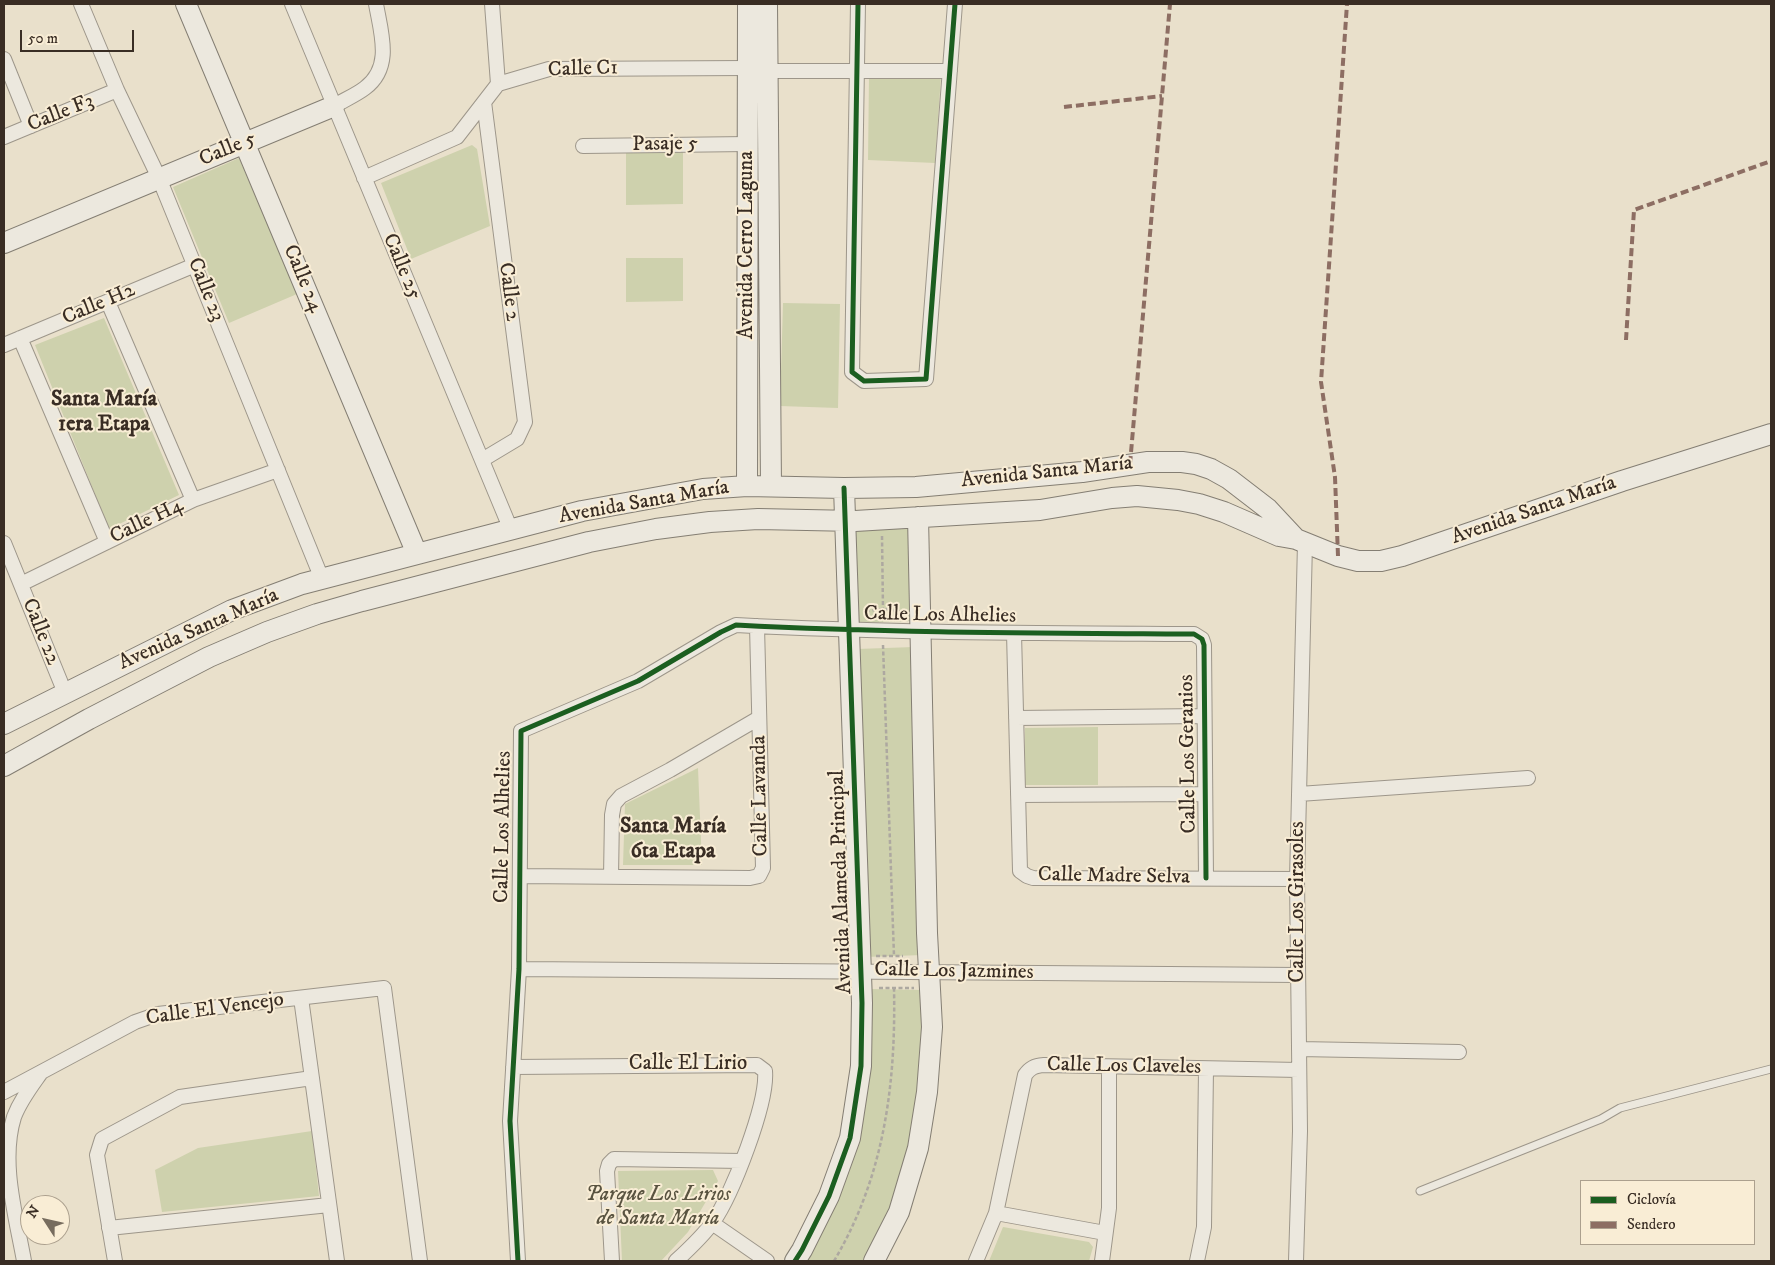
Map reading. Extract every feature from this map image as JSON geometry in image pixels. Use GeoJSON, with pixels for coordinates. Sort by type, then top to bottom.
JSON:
{"type":"FeatureCollection","features":[{"type":"Feature","properties":{"kind":"street","name":"Calle 23"},"geometry":{"type":"LineString","coordinates":[[81,4],[117,90],[159,178],[322,579]]}},
{"type":"Feature","properties":{"kind":"street","name":"Calle 24"},"geometry":{"type":"LineString","coordinates":[[186,4],[418,554]]}},
{"type":"Feature","properties":{"kind":"street","name":"Calle 25"},"geometry":{"type":"LineString","coordinates":[[292,4],[511,530]]}},
{"type":"Feature","properties":{"kind":"street","name":"Calle 5"},"geometry":{"type":"LineString","coordinates":[[4,243],[334,106],[366,88],[378,76],[384,60],[383,41],[376,4]]}},
{"type":"Feature","properties":{"kind":"street"},"geometry":{"type":"LineString","coordinates":[[364,178],[457,137],[498,84],[492,4]]}},
{"type":"Feature","properties":{"kind":"street","name":"Avenida Cerro Laguna"},"geometry":{"type":"LineString","coordinates":[[747,486],[748,144],[758,69],[748,4]]}},
{"type":"Feature","properties":{"kind":"street"},"geometry":{"type":"LineString","coordinates":[[767,4],[758,69],[771,486]]}},
{"type":"Feature","properties":{"kind":"street"},"geometry":{"type":"LineString","coordinates":[[858,4],[852,372],[864,381],[926,380],[955,4]]}},
{"type":"Feature","properties":{"kind":"street"},"geometry":{"type":"LineString","coordinates":[[4,58],[31,126]]}},
{"type":"Feature","properties":{"kind":"street","name":"Calle C1"},"geometry":{"type":"LineString","coordinates":[[498,84],[549,68],[950,70]]}},
{"type":"Feature","properties":{"kind":"street","name":"Calle F3"},"geometry":{"type":"LineString","coordinates":[[4,137],[117,90]]}},
{"type":"Feature","properties":{"kind":"street","name":"Calle 2"},"geometry":{"type":"LineString","coordinates":[[482,460],[517,440],[525,422],[484,102]]}},
{"type":"Feature","properties":{"kind":"street","name":"Pasaje 5"},"geometry":{"type":"LineString","coordinates":[[583,146],[748,144]]}},
{"type":"Feature","properties":{"kind":"street","name":"Calle H2"},"geometry":{"type":"LineString","coordinates":[[4,345],[194,265]]}},
{"type":"Feature","properties":{"kind":"street"},"geometry":{"type":"LineString","coordinates":[[108,302],[193,500]]}},
{"type":"Feature","properties":{"kind":"street"},"geometry":{"type":"LineString","coordinates":[[20,338],[107,542]]}},
{"type":"Feature","properties":{"kind":"street","name":"Avenida Santa María"},"geometry":{"type":"LineString","coordinates":[[6,762],[210,657],[267,632],[317,614],[589,542],[656,529],[710,522],[758,519],[845,521],[1040,510],[1112,498],[1137,496],[1199,504],[1224,512],[1279,536],[1300,541],[1338,556],[1358,561],[1381,561],[1402,556],[1622,481],[1771,434]]}},
{"type":"Feature","properties":{"kind":"street","name":"Avenida Santa María"},"geometry":{"type":"LineString","coordinates":[[4,724],[232,610],[302,584],[582,511],[703,489],[747,486],[916,487],[1073,473],[1148,462],[1182,462],[1211,469],[1234,483],[1268,509],[1300,541]]}},
{"type":"Feature","properties":{"kind":"street","name":"Calle H4"},"geometry":{"type":"LineString","coordinates":[[21,584],[193,500],[278,470]]}},
{"type":"Feature","properties":{"kind":"street","name":"Avenida Alameda Principal"},"geometry":{"type":"LineString","coordinates":[[795,1261],[828,1196],[850,1138],[861,1066],[868,972],[849,630],[844,488]]}},
{"type":"Feature","properties":{"kind":"street"},"geometry":{"type":"LineString","coordinates":[[874,1261],[899,1212],[918,1148],[927,1092],[932,1027],[923,980],[918,518]]}},
{"type":"Feature","properties":{"kind":"street","name":"Calle Los Girasoles"},"geometry":{"type":"LineString","coordinates":[[1296,1261],[1300,1131],[1298,879],[1300,541]]}},
{"type":"Feature","properties":{"kind":"street","name":"Calle 22"},"geometry":{"type":"LineString","coordinates":[[4,543],[65,693]]}},
{"type":"Feature","properties":{"kind":"street","name":"Calle Los Alhelies"},"geometry":{"type":"LineString","coordinates":[[518,1261],[510,1122],[519,969],[521,731],[638,681],[736,625],[849,630],[1194,634]]}},
{"type":"Feature","properties":{"kind":"street","name":"Calle Lavanda"},"geometry":{"type":"LineString","coordinates":[[520,876],[750,878],[759,876],[763,868],[757,626]]}},
{"type":"Feature","properties":{"kind":"street","name":"Calle Madre Selva"},"geometry":{"type":"LineString","coordinates":[[1014,633],[1020,871],[1033,878],[1298,879]]}},
{"type":"Feature","properties":{"kind":"street","name":"Calle Los Geranios"},"geometry":{"type":"LineString","coordinates":[[1194,634],[1202,639],[1204,645],[1206,878]]}},
{"type":"Feature","properties":{"kind":"street"},"geometry":{"type":"LineString","coordinates":[[1016,718],[1204,716]]}},
{"type":"Feature","properties":{"kind":"street"},"geometry":{"type":"LineString","coordinates":[[611,876],[612,815],[614,804],[621,796],[759,718]]}},
{"type":"Feature","properties":{"kind":"street"},"geometry":{"type":"LineString","coordinates":[[1299,794],[1528,778]]}},
{"type":"Feature","properties":{"kind":"street"},"geometry":{"type":"LineString","coordinates":[[1018,796],[1205,794]]}},
{"type":"Feature","properties":{"kind":"street","name":"Calle Los Jazmines"},"geometry":{"type":"LineString","coordinates":[[519,969],[868,972],[923,980],[1298,975]]}},
{"type":"Feature","properties":{"kind":"street","name":"Calle El Vencejo"},"geometry":{"type":"LineString","coordinates":[[4,1092],[135,1022],[158,1014],[384,988],[420,1261]]}},
{"type":"Feature","properties":{"kind":"street"},"geometry":{"type":"LineString","coordinates":[[301,998],[337,1261]]}},
{"type":"Feature","properties":{"kind":"street"},"geometry":{"type":"LineString","coordinates":[[1299,1049],[1459,1052]]}},
{"type":"Feature","properties":{"kind":"street","name":"Calle El Lirio"},"geometry":{"type":"LineString","coordinates":[[513,1067],[757,1065],[765,1071],[766,1079],[757,1114],[742,1161],[729,1193],[712,1222],[676,1261]]}},
{"type":"Feature","properties":{"kind":"street","name":"Calle Los Claveles"},"geometry":{"type":"LineString","coordinates":[[976,1261],[996,1213],[1025,1075],[1029,1069],[1044,1065],[1109,1068],[1299,1070]]}},
{"type":"Feature","properties":{"kind":"street"},"geometry":{"type":"LineString","coordinates":[[1102,1261],[1109,1208],[1109,1068]]}},
{"type":"Feature","properties":{"kind":"street"},"geometry":{"type":"LineString","coordinates":[[1197,1261],[1204,1227],[1206,1069]]}},
{"type":"Feature","properties":{"kind":"street"},"geometry":{"type":"LineString","coordinates":[[24,1261],[10,1212],[7,1160],[9,1138],[14,1116],[24,1097],[42,1071]]}},
{"type":"Feature","properties":{"kind":"street"},"geometry":{"type":"LineString","coordinates":[[115,1261],[97,1155],[102,1139],[180,1097],[312,1078]]}},
{"type":"Feature","properties":{"kind":"street"},"geometry":{"type":"LineString","coordinates":[[612,1261],[607,1171],[608,1164],[614,1159],[742,1161]]}},
{"type":"Feature","properties":{"kind":"street"},"geometry":{"type":"LineString","coordinates":[[109,1228],[329,1206]]}},
{"type":"Feature","properties":{"kind":"street"},"geometry":{"type":"LineString","coordinates":[[996,1213],[1106,1232]]}},
{"type":"Feature","properties":{"kind":"street"},"geometry":{"type":"LineString","coordinates":[[712,1222],[767,1261]]}},
{"type":"Feature","properties":{"kind":"lane"},"geometry":{"type":"LineString","coordinates":[[1420,1191],[1601,1119],[1620,1108],[1771,1069]]}},
{"type":"Feature","properties":{"kind":"path"},"geometry":{"type":"LineString","coordinates":[[882,536],[883,609]]}},
{"type":"Feature","properties":{"kind":"path"},"geometry":{"type":"LineString","coordinates":[[864,611],[883,609],[903,612]]}},
{"type":"Feature","properties":{"kind":"path"},"geometry":{"type":"LineString","coordinates":[[883,643],[894,956]]}},
{"type":"Feature","properties":{"kind":"path"},"geometry":{"type":"LineString","coordinates":[[909,956],[894,956],[868,972],[894,988],[923,980]]}},
{"type":"Feature","properties":{"kind":"path"},"geometry":{"type":"LineString","coordinates":[[834,1261],[866,1196],[885,1126],[893,1070],[895,1031],[894,988]]}},
{"type":"Feature","properties":{"kind":"green space"},"geometry":{"type":"Polygon","coordinates":[[[941,76],[935,163],[868,160],[869,77],[941,76]]]}},
{"type":"Feature","properties":{"kind":"green space"},"geometry":{"type":"Polygon","coordinates":[[[472,145],[477,149],[490,226],[411,259],[381,183],[472,145]]]}},
{"type":"Feature","properties":{"kind":"green space"},"geometry":{"type":"Polygon","coordinates":[[[683,152],[683,204],[626,205],[626,153],[683,152]]]}},
{"type":"Feature","properties":{"kind":"green space"},"geometry":{"type":"Polygon","coordinates":[[[239,158],[297,294],[229,323],[173,187],[239,158]]]}},
{"type":"Feature","properties":{"kind":"green space"},"geometry":{"type":"Polygon","coordinates":[[[626,258],[683,258],[683,301],[626,302],[626,258]]]}},
{"type":"Feature","properties":{"kind":"green space"},"geometry":{"type":"Polygon","coordinates":[[[783,303],[840,304],[838,408],[780,406],[783,303]]]}},
{"type":"Feature","properties":{"kind":"green space"},"geometry":{"type":"Polygon","coordinates":[[[104,318],[179,495],[109,529],[35,345],[104,318]]]}},
{"type":"Feature","properties":{"kind":"green space"},"geometry":{"type":"Polygon","coordinates":[[[911,526],[913,621],[855,623],[853,527],[911,526]]]}},
{"type":"Feature","properties":{"kind":"green space"},"geometry":{"type":"Polygon","coordinates":[[[914,647],[923,955],[865,957],[857,649],[914,647]]]}},
{"type":"Feature","properties":{"kind":"green space"},"geometry":{"type":"Polygon","coordinates":[[[1098,727],[1098,785],[1025,785],[1025,728],[1098,727]]]}},
{"type":"Feature","properties":{"kind":"green space"},"geometry":{"type":"Polygon","coordinates":[[[698,768],[702,865],[623,865],[625,804],[698,768]]]}},
{"type":"Feature","properties":{"kind":"green space"},"geometry":{"type":"Polygon","coordinates":[[[869,989],[923,990],[921,1073],[907,1156],[890,1209],[866,1261],[804,1261],[836,1200],[869,989]]]}},
{"type":"Feature","properties":{"kind":"green space"},"geometry":{"type":"Polygon","coordinates":[[[312,1131],[319,1196],[162,1212],[155,1170],[198,1148],[312,1131]]]}},
{"type":"Feature","properties":{"kind":"green space","name":"Parque Los Lirios de Santa María"},"geometry":{"type":"Polygon","coordinates":[[[713,1170],[718,1181],[688,1232],[661,1261],[622,1261],[618,1171],[713,1170]]]}},
{"type":"Feature","properties":{"kind":"green space"},"geometry":{"type":"Polygon","coordinates":[[[1003,1227],[1089,1242],[1093,1247],[1089,1261],[989,1261],[1003,1227]]]}},
{"type":"Feature","properties":{"kind":"marked path"},"geometry":{"type":"LineString","coordinates":[[1130,464],[1170,4]]}},
{"type":"Feature","properties":{"kind":"marked path"},"geometry":{"type":"LineString","coordinates":[[1338,556],[1335,477],[1321,382],[1347,4]]}},
{"type":"Feature","properties":{"kind":"marked path"},"geometry":{"type":"LineString","coordinates":[[1064,107],[1162,96]]}},
{"type":"Feature","properties":{"kind":"marked path"},"geometry":{"type":"LineString","coordinates":[[1626,340],[1634,210],[1771,161]]}},
{"type":"Feature","properties":{"kind":"cycle path"},"geometry":{"type":"LineString","coordinates":[[858,4],[852,372],[864,381],[926,379],[955,4]]}},
{"type":"Feature","properties":{"kind":"cycle path"},"geometry":{"type":"LineString","coordinates":[[795,1261],[829,1196],[850,1138],[861,1066],[862,1003],[844,488]]}},
{"type":"Feature","properties":{"kind":"cycle path"},"geometry":{"type":"LineString","coordinates":[[518,1261],[510,1121],[519,969],[521,731],[638,681],[736,625],[908,631],[1194,634],[1202,639],[1204,645],[1206,878]]}},
{"type":"Feature","properties":{"kind":"district","name":"Santa María 1era Etapa"},"geometry":{"type":"Point","coordinates":[104,412]}},
{"type":"Feature","properties":{"kind":"district","name":"Santa María 6ta Etapa"},"geometry":{"type":"Point","coordinates":[673,840]}}]}
